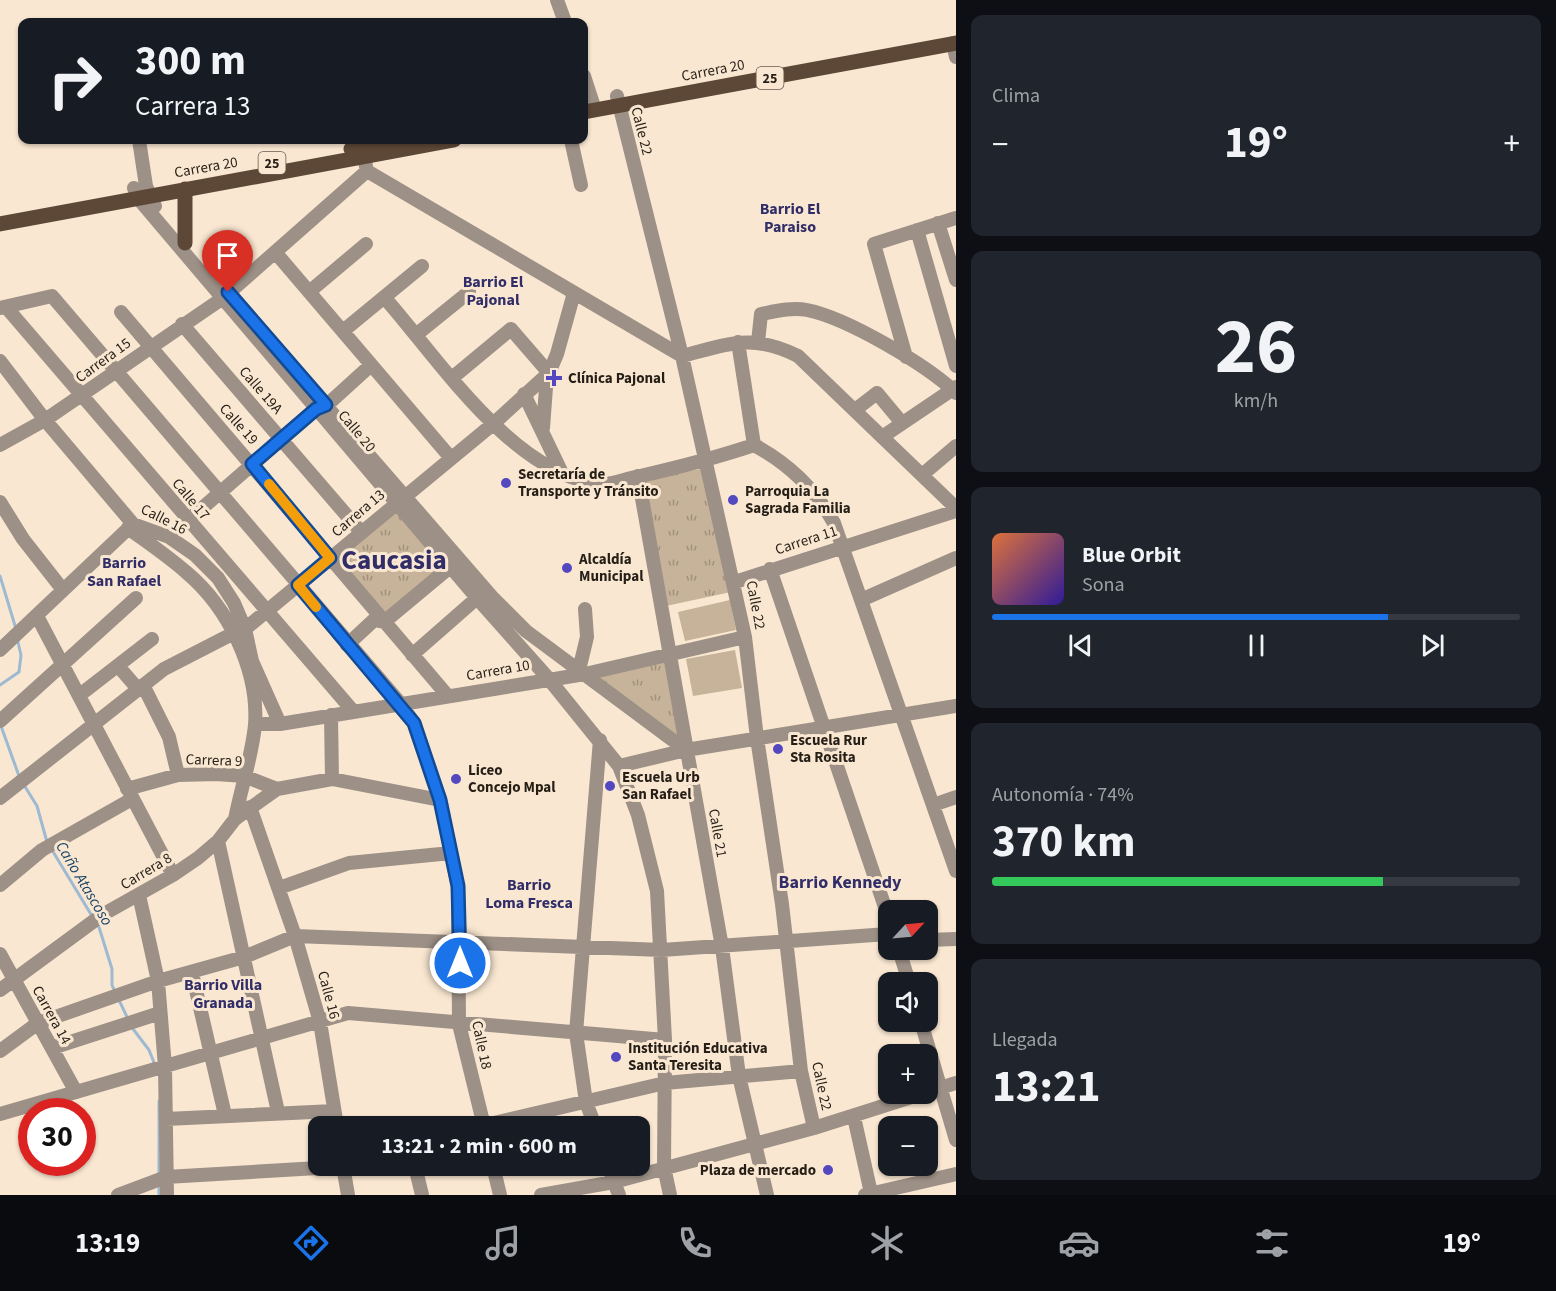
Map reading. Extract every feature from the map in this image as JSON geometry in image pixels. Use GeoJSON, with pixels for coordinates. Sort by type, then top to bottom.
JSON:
{"type":"FeatureCollection","features":[{"type":"Feature","properties":{"kind":"main road","name":"Carrera 20"},"geometry":{"type":"LineString","coordinates":[[588,107],[955,44]]}},
{"type":"Feature","properties":{"kind":"main road","name":"Carrera 20"},"geometry":{"type":"LineString","coordinates":[[0,224],[141,191],[378,144]]}},
{"type":"Feature","properties":{"kind":"main road","name":"Carrera 20"},"geometry":{"type":"LineString","coordinates":[[0,213],[141,191],[185,189],[365,164],[439,144]]}},
{"type":"Feature","properties":{"kind":"main road"},"geometry":{"type":"LineString","coordinates":[[185,189],[185,243]]}},
{"type":"Feature","properties":{"kind":"street"},"geometry":{"type":"LineString","coordinates":[[557,0],[564,18]]}},
{"type":"Feature","properties":{"kind":"street","name":"Calle 22"},"geometry":{"type":"LineString","coordinates":[[618,101],[682,356],[735,582],[745,637],[757,738],[787,941],[801,1071],[814,1128]]}},
{"type":"Feature","properties":{"kind":"street"},"geometry":{"type":"LineString","coordinates":[[139,144],[141,191]]}},
{"type":"Feature","properties":{"kind":"street"},"geometry":{"type":"LineString","coordinates":[[572,144],[581,185]]}},
{"type":"Feature","properties":{"kind":"street"},"geometry":{"type":"LineString","coordinates":[[450,458],[275,252],[365,164],[574,293],[682,356],[738,342],[777,345],[798,356],[956,510]]}},
{"type":"Feature","properties":{"kind":"street","name":"Calle 20"},"geometry":{"type":"LineString","coordinates":[[141,191],[225,295]]}},
{"type":"Feature","properties":{"kind":"street","name":"Calle 20"},"geometry":{"type":"LineString","coordinates":[[141,191],[225,295],[400,499],[493,598],[526,631],[686,750]]}},
{"type":"Feature","properties":{"kind":"street"},"geometry":{"type":"LineString","coordinates":[[906,357],[874,244],[956,218]]}},
{"type":"Feature","properties":{"kind":"street"},"geometry":{"type":"LineString","coordinates":[[938,224],[956,280]]}},
{"type":"Feature","properties":{"kind":"street"},"geometry":{"type":"LineString","coordinates":[[917,230],[956,366]]}},
{"type":"Feature","properties":{"kind":"street"},"geometry":{"type":"LineString","coordinates":[[309,292],[366,244]]}},
{"type":"Feature","properties":{"kind":"street","name":"Carrera 15"},"geometry":{"type":"LineString","coordinates":[[0,445],[45,420],[116,372],[148,347],[225,295],[275,252]]}},
{"type":"Feature","properties":{"kind":"street"},"geometry":{"type":"LineString","coordinates":[[343,332],[422,266]]}},
{"type":"Feature","properties":{"kind":"street"},"geometry":{"type":"LineString","coordinates":[[417,334],[469,292]]}},
{"type":"Feature","properties":{"kind":"street"},"geometry":{"type":"LineString","coordinates":[[542,430],[548,373],[557,354],[574,293]]}},
{"type":"Feature","properties":{"kind":"street","name":"Calle 18"},"geometry":{"type":"LineString","coordinates":[[3,308],[52,296],[414,723],[440,800],[458,886],[459,1024],[481,1116]]}},
{"type":"Feature","properties":{"kind":"street"},"geometry":{"type":"LineString","coordinates":[[384,297],[493,424],[525,451],[562,473],[601,484],[707,461],[754,445],[777,458],[799,475],[822,502],[843,545],[956,870]]}},
{"type":"Feature","properties":{"kind":"street","name":"Calle 17"},"geometry":{"type":"LineString","coordinates":[[3,308],[82,395],[353,711]]}},
{"type":"Feature","properties":{"kind":"street"},"geometry":{"type":"LineString","coordinates":[[758,342],[761,314],[783,309],[806,310],[843,320],[906,357],[955,390],[882,437]]}},
{"type":"Feature","properties":{"kind":"street","name":"Calle 19"},"geometry":{"type":"LineString","coordinates":[[121,312],[148,347],[252,464],[447,695]]}},
{"type":"Feature","properties":{"kind":"street","name":"Calle 19A"},"geometry":{"type":"LineString","coordinates":[[182,324],[361,532]]}},
{"type":"Feature","properties":{"kind":"street"},"geometry":{"type":"LineString","coordinates":[[452,378],[511,329],[548,373]]}},
{"type":"Feature","properties":{"kind":"street"},"geometry":{"type":"LineString","coordinates":[[738,342],[754,445]]}},
{"type":"Feature","properties":{"kind":"street","name":"Calle 16"},"geometry":{"type":"LineString","coordinates":[[0,361],[130,526],[187,573],[239,631],[280,724]]}},
{"type":"Feature","properties":{"kind":"street"},"geometry":{"type":"LineString","coordinates":[[169,537],[281,439],[371,365]]}},
{"type":"Feature","properties":{"kind":"street","name":"Carrera 13"},"geometry":{"type":"LineString","coordinates":[[239,631],[266,612],[493,424],[548,373]]}},
{"type":"Feature","properties":{"kind":"street"},"geometry":{"type":"LineString","coordinates":[[855,410],[872,394],[877,393],[902,423]]}},
{"type":"Feature","properties":{"kind":"street"},"geometry":{"type":"LineString","coordinates":[[524,394],[562,473]]}},
{"type":"Feature","properties":{"kind":"street"},"geometry":{"type":"LineString","coordinates":[[922,475],[956,446]]}},
{"type":"Feature","properties":{"kind":"street","name":"Calle 21"},"geometry":{"type":"LineString","coordinates":[[638,476],[722,947],[739,1076],[767,1195]]}},
{"type":"Feature","properties":{"kind":"street","name":"Calle 20"},"geometry":{"type":"LineString","coordinates":[[400,499],[450,567],[548,678],[619,766],[638,815],[657,891],[662,950],[665,1040],[664,1167],[670,1195]]}},
{"type":"Feature","properties":{"kind":"street"},"geometry":{"type":"LineString","coordinates":[[0,502],[23,538],[63,590]]}},
{"type":"Feature","properties":{"kind":"street","name":"Carrera 11"},"geometry":{"type":"LineString","coordinates":[[735,582],[956,510]]}},
{"type":"Feature","properties":{"kind":"street"},"geometry":{"type":"LineString","coordinates":[[0,650],[130,526]]}},
{"type":"Feature","properties":{"kind":"street","name":"Calle 16"},"geometry":{"type":"LineString","coordinates":[[130,526],[169,537],[195,555],[218,578],[234,603],[251,678],[255,724],[235,819]]}},
{"type":"Feature","properties":{"kind":"street"},"geometry":{"type":"LineString","coordinates":[[861,600],[955,559]]}},
{"type":"Feature","properties":{"kind":"street"},"geometry":{"type":"LineString","coordinates":[[347,645],[374,620],[384,622],[450,567]]}},
{"type":"Feature","properties":{"kind":"street"},"geometry":{"type":"LineString","coordinates":[[770,569],[882,900]]}},
{"type":"Feature","properties":{"kind":"street"},"geometry":{"type":"LineString","coordinates":[[1,720],[136,598]]}},
{"type":"Feature","properties":{"kind":"street"},"geometry":{"type":"LineString","coordinates":[[412,655],[477,598]]}},
{"type":"Feature","properties":{"kind":"street"},"geometry":{"type":"LineString","coordinates":[[582,672],[587,637],[585,609]]}},
{"type":"Feature","properties":{"kind":"street"},"geometry":{"type":"LineString","coordinates":[[37,616],[81,694],[129,794],[173,875]]}},
{"type":"Feature","properties":{"kind":"street"},"geometry":{"type":"LineString","coordinates":[[0,798],[164,669],[239,631]]}},
{"type":"Feature","properties":{"kind":"street","name":"Carrera 10"},"geometry":{"type":"LineString","coordinates":[[255,724],[280,724],[582,672],[745,637]]}},
{"type":"Feature","properties":{"kind":"street"},"geometry":{"type":"LineString","coordinates":[[81,694],[152,639]]}},
{"type":"Feature","properties":{"kind":"street"},"geometry":{"type":"LineString","coordinates":[[118,666],[141,687],[169,737],[178,775]]}},
{"type":"Feature","properties":{"kind":"street"},"geometry":{"type":"LineString","coordinates":[[619,766],[686,750],[900,713],[956,706]]}},
{"type":"Feature","properties":{"kind":"street"},"geometry":{"type":"LineString","coordinates":[[331,715],[332,779]]}},
{"type":"Feature","properties":{"kind":"street"},"geometry":{"type":"LineString","coordinates":[[591,1116],[586,1102],[576,1033],[600,740]]}},
{"type":"Feature","properties":{"kind":"street","name":"Carrera 9"},"geometry":{"type":"LineString","coordinates":[[0,885],[47,847],[129,794],[178,775],[244,776],[277,789]]}},
{"type":"Feature","properties":{"kind":"street"},"geometry":{"type":"LineString","coordinates":[[235,819],[277,789],[332,779],[440,800]]}},
{"type":"Feature","properties":{"kind":"street"},"geometry":{"type":"LineString","coordinates":[[933,805],[956,797]]}},
{"type":"Feature","properties":{"kind":"street","name":"Calle 16"},"geometry":{"type":"LineString","coordinates":[[250,807],[296,936],[320,1022],[335,1116]]}},
{"type":"Feature","properties":{"kind":"street","name":"Carrera 8"},"geometry":{"type":"LineString","coordinates":[[0,990],[102,915],[173,875],[218,840],[235,819]]}},
{"type":"Feature","properties":{"kind":"street"},"geometry":{"type":"LineString","coordinates":[[218,840],[278,1112]]}},
{"type":"Feature","properties":{"kind":"street"},"geometry":{"type":"LineString","coordinates":[[279,888],[349,863],[451,853]]}},
{"type":"Feature","properties":{"kind":"street"},"geometry":{"type":"LineString","coordinates":[[139,895],[158,981],[159,1069],[166,1119],[161,1179],[167,1195]]}},
{"type":"Feature","properties":{"kind":"street"},"geometry":{"type":"LineString","coordinates":[[0,1051],[38,1023],[158,981],[244,957],[296,936],[662,950],[878,935]]}},
{"type":"Feature","properties":{"kind":"street"},"geometry":{"type":"LineString","coordinates":[[938,940],[956,939]]}},
{"type":"Feature","properties":{"kind":"street","name":"Carrera 14"},"geometry":{"type":"LineString","coordinates":[[0,954],[76,1092]]}},
{"type":"Feature","properties":{"kind":"street"},"geometry":{"type":"LineString","coordinates":[[192,973],[225,1115]]}},
{"type":"Feature","properties":{"kind":"street"},"geometry":{"type":"LineString","coordinates":[[52,1048],[160,1013]]}},
{"type":"Feature","properties":{"kind":"street"},"geometry":{"type":"LineString","coordinates":[[0,1114],[348,1013],[665,1040]]}},
{"type":"Feature","properties":{"kind":"street"},"geometry":{"type":"LineString","coordinates":[[924,1032],[956,1140]]}},
{"type":"Feature","properties":{"kind":"street"},"geometry":{"type":"LineString","coordinates":[[526,1116],[665,1083],[801,1071]]}},
{"type":"Feature","properties":{"kind":"street"},"geometry":{"type":"LineString","coordinates":[[541,1195],[616,1188],[664,1167],[854,1117],[956,1083]]}},
{"type":"Feature","properties":{"kind":"street"},"geometry":{"type":"LineString","coordinates":[[166,1119],[334,1111]]}},
{"type":"Feature","properties":{"kind":"street"},"geometry":{"type":"LineString","coordinates":[[854,1117],[868,1194],[956,1174]]}},
{"type":"Feature","properties":{"kind":"street"},"geometry":{"type":"LineString","coordinates":[[118,1195],[161,1179],[308,1169]]}},
{"type":"Feature","properties":{"kind":"street"},"geometry":{"type":"LineString","coordinates":[[347,1176],[348,1195]]}},
{"type":"Feature","properties":{"kind":"street"},"geometry":{"type":"LineString","coordinates":[[417,1176],[422,1195]]}},
{"type":"Feature","properties":{"kind":"street"},"geometry":{"type":"LineString","coordinates":[[495,1176],[500,1195]]}},
{"type":"Feature","properties":{"kind":"green space"},"geometry":{"type":"Polygon","coordinates":[[[706,468],[731,592],[666,606],[641,480],[706,468]]]}},
{"type":"Feature","properties":{"kind":"green space"},"geometry":{"type":"Polygon","coordinates":[[[396,509],[445,566],[385,616],[337,560],[396,509]]]}},
{"type":"Feature","properties":{"kind":"green space"},"geometry":{"type":"Polygon","coordinates":[[[730,600],[736,630],[685,641],[678,612],[730,600]]]}},
{"type":"Feature","properties":{"kind":"green space"},"geometry":{"type":"Polygon","coordinates":[[[735,650],[742,688],[693,696],[686,659],[735,650]]]}},
{"type":"Feature","properties":{"kind":"green space"},"geometry":{"type":"Polygon","coordinates":[[[669,656],[683,744],[591,676],[669,656]]]}},
{"type":"Feature","properties":{"kind":"waterway","name":"Caño Atascoso"},"geometry":{"type":"LineString","coordinates":[[0,576],[16,629]]}},
{"type":"Feature","properties":{"kind":"waterway","name":"Caño Atascoso"},"geometry":{"type":"LineString","coordinates":[[0,685],[19,672],[21,655],[17,638]]}},
{"type":"Feature","properties":{"kind":"waterway","name":"Caño Atascoso"},"geometry":{"type":"LineString","coordinates":[[1,726],[19,776]]}},
{"type":"Feature","properties":{"kind":"waterway","name":"Caño Atascoso"},"geometry":{"type":"LineString","coordinates":[[24,785],[37,806],[47,842]]}},
{"type":"Feature","properties":{"kind":"waterway","name":"Caño Atascoso"},"geometry":{"type":"LineString","coordinates":[[52,850],[92,916]]}},
{"type":"Feature","properties":{"kind":"waterway","name":"Caño Atascoso"},"geometry":{"type":"LineString","coordinates":[[98,924],[112,969],[112,985],[115,992]]}},
{"type":"Feature","properties":{"kind":"waterway","name":"Caño Atascoso"},"geometry":{"type":"LineString","coordinates":[[118,998],[128,1019]]}},
{"type":"Feature","properties":{"kind":"waterway","name":"Caño Atascoso"},"geometry":{"type":"LineString","coordinates":[[130,1025],[149,1050],[155,1065]]}},
{"type":"Feature","properties":{"kind":"waterway","name":"Caño Atascoso"},"geometry":{"type":"LineString","coordinates":[[159,1101],[159,1176]]}},
{"type":"Feature","properties":{"kind":"waterway","name":"Caño Atascoso"},"geometry":{"type":"LineString","coordinates":[[159,1185],[159,1195]]}},
{"type":"Feature","properties":{"kind":"slow traffic"},"geometry":{"type":"LineString","coordinates":[[269,484],[330,558],[298,585],[316,607]]}},
{"type":"Feature","properties":{"kind":"place","name":"Clínica Pajonal"},"geometry":{"type":"Point","coordinates":[554,378]}},
{"type":"Feature","properties":{"kind":"place","name":"Secretaría de Transporte y Tránsito"},"geometry":{"type":"Point","coordinates":[506,483]}},
{"type":"Feature","properties":{"kind":"place","name":"Parroquia La Sagrada Familia"},"geometry":{"type":"Point","coordinates":[733,500]}},
{"type":"Feature","properties":{"kind":"place","name":"Alcaldía Municipal"},"geometry":{"type":"Point","coordinates":[567,568]}},
{"type":"Feature","properties":{"kind":"place","name":"Escuela Rur Sta Rosita"},"geometry":{"type":"Point","coordinates":[778,749]}},
{"type":"Feature","properties":{"kind":"place","name":"Liceo Concejo Mpal"},"geometry":{"type":"Point","coordinates":[456,779]}},
{"type":"Feature","properties":{"kind":"place","name":"Escuela Urb San Rafael"},"geometry":{"type":"Point","coordinates":[610,786]}},
{"type":"Feature","properties":{"kind":"place","name":"Institución Educativa Santa Teresita"},"geometry":{"type":"Point","coordinates":[616,1057]}},
{"type":"Feature","properties":{"kind":"place","name":"Plaza de mercado"},"geometry":{"type":"Point","coordinates":[828,1170]}},
{"type":"Feature","properties":{"kind":"district","name":"Barrio El Paraiso"},"geometry":{"type":"Point","coordinates":[790,217]}},
{"type":"Feature","properties":{"kind":"district","name":"Barrio El Pajonal"},"geometry":{"type":"Point","coordinates":[493,290]}},
{"type":"Feature","properties":{"kind":"district","name":"Caucasia"},"geometry":{"type":"Point","coordinates":[394,560]}},
{"type":"Feature","properties":{"kind":"district","name":"Barrio San Rafael"},"geometry":{"type":"Point","coordinates":[124,571]}},
{"type":"Feature","properties":{"kind":"district","name":"Barrio Kennedy"},"geometry":{"type":"Point","coordinates":[840,882]}},
{"type":"Feature","properties":{"kind":"district","name":"Barrio Loma Fresca"},"geometry":{"type":"Point","coordinates":[529,893]}},
{"type":"Feature","properties":{"kind":"district","name":"Barrio Villa Granada"},"geometry":{"type":"Point","coordinates":[223,993]}},
{"type":"Feature","properties":{"kind":"route"},"geometry":{"type":"LineString","coordinates":[[228,292],[326,405],[316,409],[252,464],[330,558],[298,585],[414,723],[440,800],[458,886],[460,963]]}}]}
